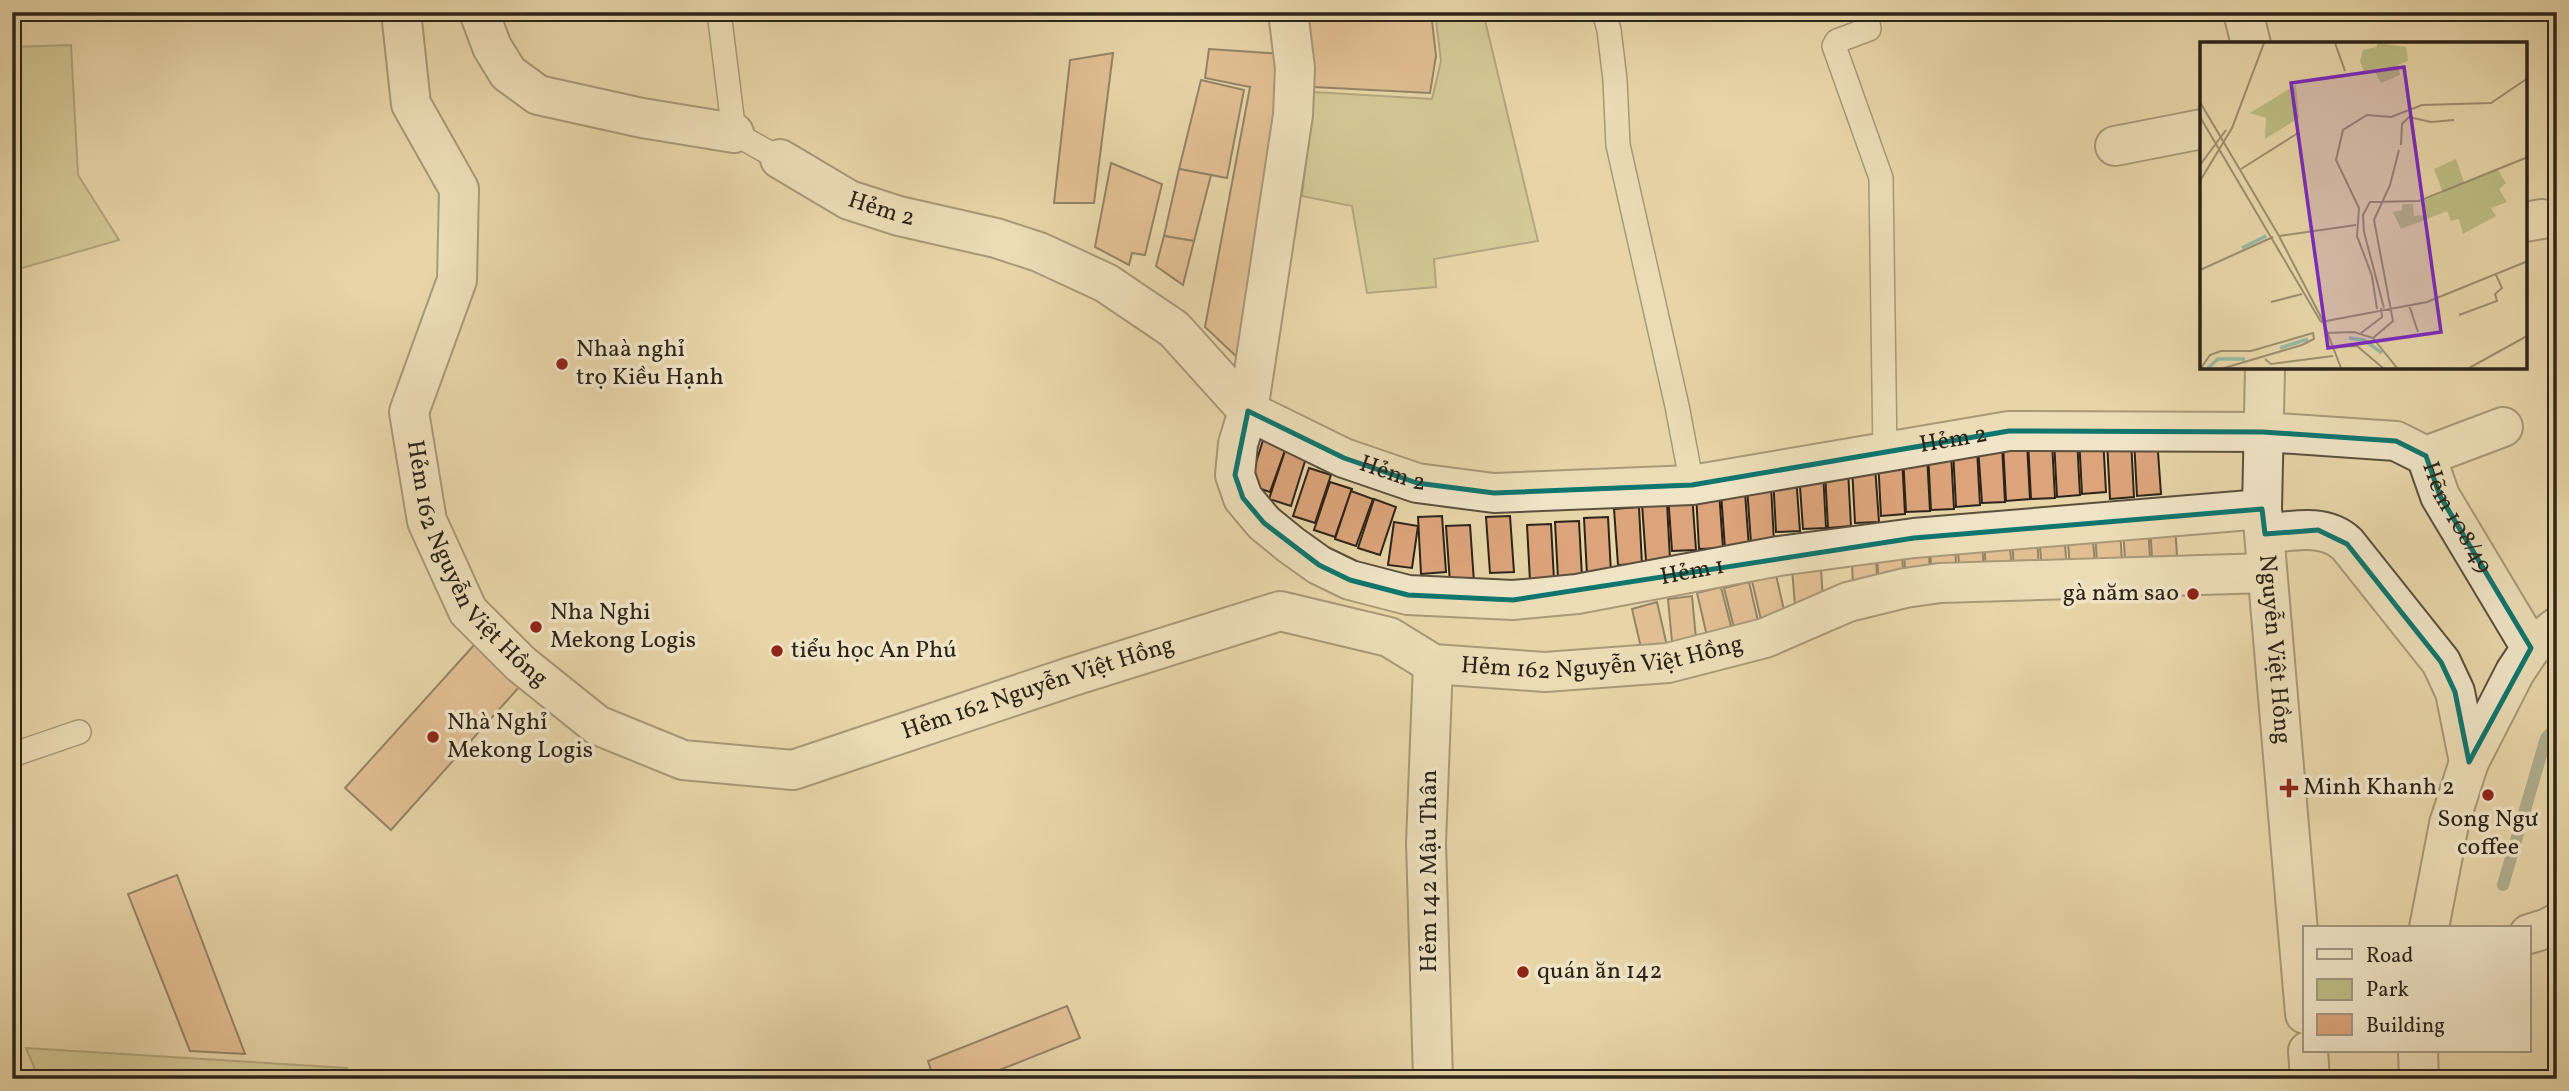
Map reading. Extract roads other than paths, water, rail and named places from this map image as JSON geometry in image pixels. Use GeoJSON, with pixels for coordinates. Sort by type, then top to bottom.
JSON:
{"type":"FeatureCollection","features":[{"type":"Feature","properties":{"kind":"street","name":"Hẻm 162 Nguyễn Việt Hồng"},"geometry":{"type":"LineString","coordinates":[[401,12],[411,104],[459,189],[457,280],[409,412],[427,521],[468,611],[522,663],[597,725],[683,760],[793,770],[1070,677],[1280,611],[1389,637],[1433,664],[1545,672],[1668,663],[1765,638],[1848,602],[1905,588],[1940,583],[2267,573]]}},
{"type":"Feature","properties":{"kind":"street"},"geometry":{"type":"LineString","coordinates":[[479,12],[492,47],[508,73],[538,95],[642,118],[734,132]]}},
{"type":"Feature","properties":{"kind":"street","name":"Hẻm 1"},"geometry":{"type":"LineString","coordinates":[[1288,12],[1294,68],[1293,115],[1248,411],[1238,444],[1234,475],[1242,498],[1264,523],[1319,565],[1350,580],[1408,595],[1513,600],[1577,594],[1779,556],[1914,538],[2264,522],[2318,530],[2331,533],[2347,544],[2441,662],[2455,692],[2469,762]]}},
{"type":"Feature","properties":{"kind":"street"},"geometry":{"type":"LineString","coordinates":[[2244,12],[2251,42]]}},
{"type":"Feature","properties":{"kind":"street"},"geometry":{"type":"LineString","coordinates":[[2115,146],[2200,129]]}},
{"type":"Feature","properties":{"kind":"street","name":"Hẻm 2"},"geometry":{"type":"LineString","coordinates":[[780,159],[849,200],[899,216],[996,238],[1039,252],[1106,283],[1174,329],[1248,411],[1344,458],[1417,483],[1494,494],[1692,485],[2009,432],[2263,432]]}},
{"type":"Feature","properties":{"kind":"street","name":"Nguyễn Việt Hồng"},"geometry":{"type":"LineString","coordinates":[[2265,369],[2263,432],[2267,573],[2303,991]]}},
{"type":"Feature","properties":{"kind":"street"},"geometry":{"type":"LineString","coordinates":[[2426,456],[2503,427]]}},
{"type":"Feature","properties":{"kind":"street","name":"Hẽm 108/49"},"geometry":{"type":"LineString","coordinates":[[2263,432],[2396,441],[2426,456],[2440,496],[2544,638]]}},
{"type":"Feature","properties":{"kind":"street"},"geometry":{"type":"LineString","coordinates":[[2429,926],[2449,824],[2469,762],[2515,672],[2544,638]]}},
{"type":"Feature","properties":{"kind":"street","name":"Hẻm 142 Mậu Thân"},"geometry":{"type":"LineString","coordinates":[[1433,664],[1426,843],[1433,1079]]}},
{"type":"Feature","properties":{"kind":"street"},"geometry":{"type":"LineString","coordinates":[[2530,934],[2557,923]]}},
{"type":"Feature","properties":{"kind":"street"},"geometry":{"type":"LineString","coordinates":[[2308,1052],[2310,1079]]}},
{"type":"Feature","properties":{"kind":"street"},"geometry":{"type":"LineString","coordinates":[[2418,1052],[2419,1079]]}},
{"type":"Feature","properties":{"kind":"lane"},"geometry":{"type":"LineString","coordinates":[[719,12],[734,132]]}},
{"type":"Feature","properties":{"kind":"lane"},"geometry":{"type":"LineString","coordinates":[[1604,12],[1615,80],[1618,145],[1677,406],[1692,485]]}},
{"type":"Feature","properties":{"kind":"lane"},"geometry":{"type":"LineString","coordinates":[[1866,12],[1869,29],[1837,41],[1834,46],[1881,177],[1885,454]]}},
{"type":"Feature","properties":{"kind":"lane","name":"Hẻm 2"},"geometry":{"type":"LineString","coordinates":[[734,132],[780,159]]}},
{"type":"Feature","properties":{"kind":"lane"},"geometry":{"type":"LineString","coordinates":[[12,755],[79,732]]}},
{"type":"Feature","properties":{"kind":"waterway"},"geometry":{"type":"LineString","coordinates":[[2503,885],[2546,738],[2557,727]]}},
{"type":"Feature","properties":{"kind":"place","name":"Nhaà nghỉ trọ Kiều Hạnh"},"geometry":{"type":"Point","coordinates":[562,364]}},
{"type":"Feature","properties":{"kind":"place","name":"gà năm sao"},"geometry":{"type":"Point","coordinates":[2193,594]}},
{"type":"Feature","properties":{"kind":"place","name":"Nha Nghi Mekong Logis"},"geometry":{"type":"Point","coordinates":[536,627]}},
{"type":"Feature","properties":{"kind":"place","name":"tiểu học An Phú"},"geometry":{"type":"Point","coordinates":[777,651]}},
{"type":"Feature","properties":{"kind":"place","name":"Nhà Nghỉ Mekong Logis"},"geometry":{"type":"Point","coordinates":[433,737]}},
{"type":"Feature","properties":{"kind":"place","name":"Minh Khanh 2"},"geometry":{"type":"Point","coordinates":[2289,788]}},
{"type":"Feature","properties":{"kind":"place","name":"Song Ngư coffee"},"geometry":{"type":"Point","coordinates":[2488,795]}},
{"type":"Feature","properties":{"kind":"place","name":"quán ăn 142"},"geometry":{"type":"Point","coordinates":[1523,972]}}]}
